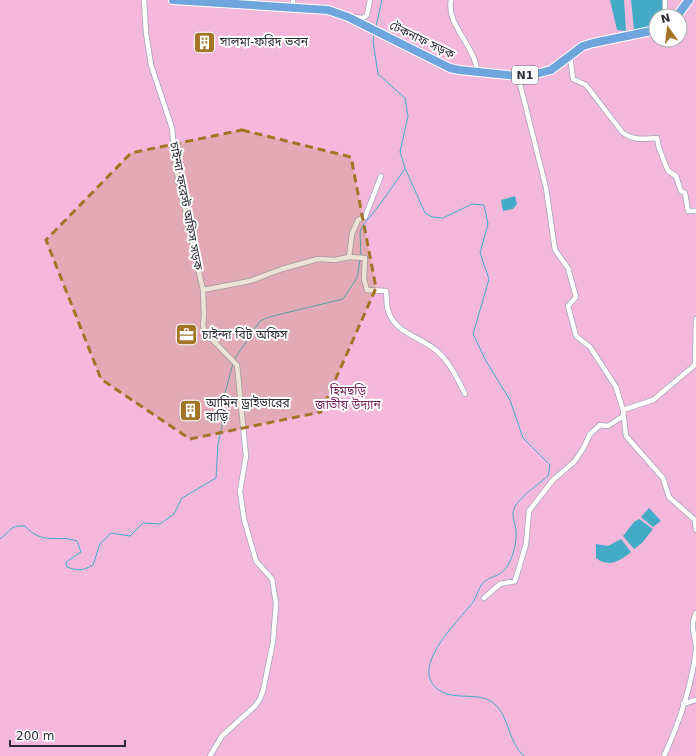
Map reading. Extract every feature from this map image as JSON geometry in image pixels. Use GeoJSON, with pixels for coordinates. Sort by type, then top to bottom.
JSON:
{"type":"FeatureCollection","features":[{"type":"Feature","properties":{"kind":"highway","name":"টেকনাফ সড়ক"},"geometry":{"type":"LineString","coordinates":[[173,0],[293,4],[328,10],[348,17],[450,68],[518,76],[532,75],[550,70],[583,46],[648,32]]}},
{"type":"Feature","properties":{"kind":"street","name":"চাইন্দা ফরেস্ট অফিস সড়ক"},"geometry":{"type":"LineString","coordinates":[[144,0],[146,34],[151,65],[172,128],[176,169],[203,290],[203,326],[206,333],[237,365],[246,456],[240,491],[244,519],[256,561],[272,579],[276,603],[272,642],[265,685],[260,699],[222,736],[210,756]]}},
{"type":"Feature","properties":{"kind":"street"},"geometry":{"type":"LineString","coordinates":[[348,17],[363,18],[367,15],[370,0]]}},
{"type":"Feature","properties":{"kind":"street"},"geometry":{"type":"LineString","coordinates":[[451,0],[449,9],[454,22],[473,55],[478,72]]}},
{"type":"Feature","properties":{"kind":"street"},"geometry":{"type":"LineString","coordinates":[[570,56],[573,79],[586,85],[622,132],[629,137],[641,140],[658,138],[659,148],[668,171],[676,176],[681,191],[685,193],[688,211],[696,211]]}},
{"type":"Feature","properties":{"kind":"street"},"geometry":{"type":"LineString","coordinates":[[518,76],[546,188],[555,250],[568,268],[576,297],[568,306],[576,336],[590,347],[616,387],[623,410],[626,436],[663,478],[669,497],[695,520],[696,530]]}},
{"type":"Feature","properties":{"kind":"street"},"geometry":{"type":"LineString","coordinates":[[351,257],[352,234],[358,220],[365,217],[381,176]]}},
{"type":"Feature","properties":{"kind":"street"},"geometry":{"type":"LineString","coordinates":[[203,290],[250,281],[282,269],[318,259],[334,260],[351,257],[365,258],[364,279],[368,290],[386,291],[388,309],[394,322],[400,329],[428,344],[443,356],[459,381],[465,394]]}},
{"type":"Feature","properties":{"kind":"street"},"geometry":{"type":"LineString","coordinates":[[623,410],[653,400],[695,365],[696,319]]}},
{"type":"Feature","properties":{"kind":"street"},"geometry":{"type":"LineString","coordinates":[[484,598],[500,584],[515,581],[526,544],[529,511],[553,480],[574,462],[583,449],[590,434],[600,425],[608,426],[623,416]]}},
{"type":"Feature","properties":{"kind":"street"},"geometry":{"type":"LineString","coordinates":[[664,756],[676,729],[696,648],[692,621],[696,613]]}},
{"type":"Feature","properties":{"kind":"street"},"geometry":{"type":"LineString","coordinates":[[683,704],[696,700]]}},
{"type":"Feature","properties":{"kind":"highlighted area"},"geometry":{"type":"Polygon","coordinates":[[[242,130],[351,157],[376,288],[321,412],[190,439],[101,379],[46,240],[131,153],[242,130]]]}},
{"type":"Feature","properties":{"kind":"green space","name":"হিমছড়ি জাতীয় উদ্যান"},"geometry":{"type":"Polygon","coordinates":[[[0,0],[696,0],[696,756],[0,756],[0,0]]]}},
{"type":"Feature","properties":{"kind":"water"},"geometry":{"type":"Polygon","coordinates":[[[610,0],[624,0],[626,31],[617,30],[610,0]]]}},
{"type":"Feature","properties":{"kind":"water"},"geometry":{"type":"Polygon","coordinates":[[[631,0],[663,0],[663,8],[648,8],[648,27],[634,30],[631,0]]]}},
{"type":"Feature","properties":{"kind":"water"},"geometry":{"type":"Polygon","coordinates":[[[515,196],[517,204],[513,209],[503,211],[501,200],[515,196]]]}},
{"type":"Feature","properties":{"kind":"water"},"geometry":{"type":"Polygon","coordinates":[[[649,508],[661,521],[653,527],[641,517],[649,508]]]}},
{"type":"Feature","properties":{"kind":"water"},"geometry":{"type":"Polygon","coordinates":[[[639,519],[653,529],[642,543],[634,549],[623,536],[634,522],[639,519]]]}},
{"type":"Feature","properties":{"kind":"water"},"geometry":{"type":"Polygon","coordinates":[[[621,539],[631,552],[614,562],[609,563],[605,563],[596,558],[596,544],[608,546],[621,539]]]}},
{"type":"Feature","properties":{"kind":"waterway"},"geometry":{"type":"LineString","coordinates":[[376,26],[382,0]]}},
{"type":"Feature","properties":{"kind":"waterway"},"geometry":{"type":"LineString","coordinates":[[374,33],[373,41],[378,74],[405,98],[408,116],[400,152],[405,168],[425,213],[432,217],[443,218],[472,204],[484,205],[488,224],[480,253],[489,279],[473,334],[486,361],[510,400],[523,438],[550,465],[548,476],[524,496],[514,509],[513,517],[516,530],[515,548],[508,565],[501,573],[489,578],[479,588],[476,598],[438,646],[431,659],[429,672],[432,683],[442,692],[455,696],[481,697],[492,702],[498,707],[506,721],[514,743],[524,756]]}},
{"type":"Feature","properties":{"kind":"waterway"},"geometry":{"type":"LineString","coordinates":[[361,257],[360,232],[364,224],[405,169]]}},
{"type":"Feature","properties":{"kind":"waterway"},"geometry":{"type":"LineString","coordinates":[[234,360],[260,321],[269,317],[343,299],[357,278],[360,260]]}},
{"type":"Feature","properties":{"kind":"waterway"},"geometry":{"type":"LineString","coordinates":[[0,539],[16,526],[25,526],[38,536],[44,538],[70,539],[77,541],[81,552],[66,562],[67,567],[80,570],[93,565],[100,544],[111,533],[130,536],[143,523],[160,524],[174,514],[182,498],[216,478],[218,444],[222,426],[222,405],[233,363]]}},
{"type":"Feature","properties":{"kind":"place","name":"সালমা-ফরিদ ভবন"},"geometry":{"type":"Point","coordinates":[204,42]}},
{"type":"Feature","properties":{"kind":"place","name":"চাইন্দা বিট অফিস"},"geometry":{"type":"Point","coordinates":[187,335]}},
{"type":"Feature","properties":{"kind":"place","name":"আমিন ড্রাইভারের বাড়ি"},"geometry":{"type":"Point","coordinates":[190,410]}}]}
